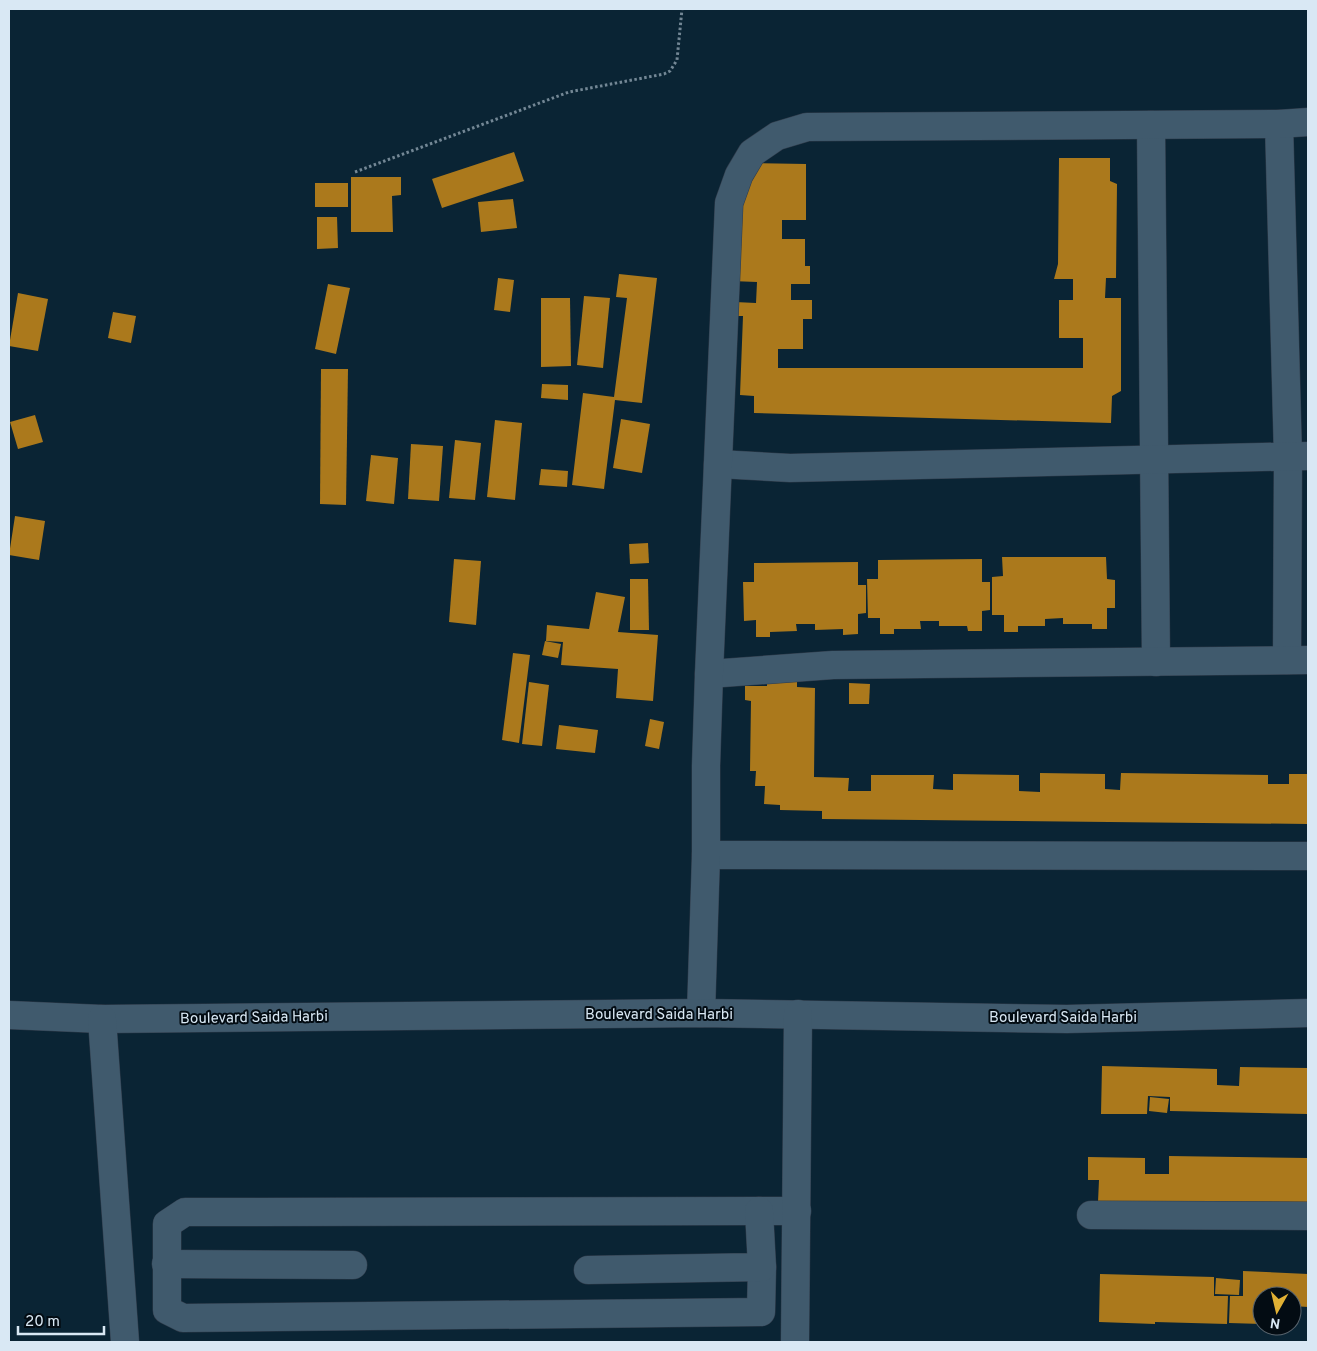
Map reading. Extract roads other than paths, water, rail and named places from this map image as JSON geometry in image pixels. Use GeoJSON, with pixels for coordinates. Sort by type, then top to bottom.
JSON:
{"type":"FeatureCollection","features":[{"type":"Feature","properties":{"kind":"street"},"geometry":{"type":"LineString","coordinates":[[701,1013],[709,674],[729,203],[739,175],[752,154],[777,136],[807,127],[1280,124],[1308,122]]}},
{"type":"Feature","properties":{"kind":"street"},"geometry":{"type":"LineString","coordinates":[[709,674],[833,665],[1298,660],[1298,456],[1280,124]]}},
{"type":"Feature","properties":{"kind":"street"},"geometry":{"type":"LineString","coordinates":[[1151,125],[1156,662]]}},
{"type":"Feature","properties":{"kind":"street"},"geometry":{"type":"LineString","coordinates":[[718,464],[790,468],[1298,456]]}},
{"type":"Feature","properties":{"kind":"street"},"geometry":{"type":"LineString","coordinates":[[706,855],[1308,856]]}},
{"type":"Feature","properties":{"kind":"street","name":"Boulevard Saida Harbi"},"geometry":{"type":"LineString","coordinates":[[9,1015],[102,1019],[701,1013],[1067,1019],[1308,1013]]}},
{"type":"Feature","properties":{"kind":"street"},"geometry":{"type":"LineString","coordinates":[[795,1342],[798,1014]]}},
{"type":"Feature","properties":{"kind":"street"},"geometry":{"type":"LineString","coordinates":[[102,1019],[125,1342]]}},
{"type":"Feature","properties":{"kind":"street"},"geometry":{"type":"LineString","coordinates":[[759,1212],[762,1266],[761,1312],[183,1318],[167,1310],[167,1224],[185,1212],[797,1211]]}},
{"type":"Feature","properties":{"kind":"street"},"geometry":{"type":"LineString","coordinates":[[1091,1215],[1308,1216]]}},
{"type":"Feature","properties":{"kind":"street"},"geometry":{"type":"LineString","coordinates":[[166,1264],[353,1265]]}},
{"type":"Feature","properties":{"kind":"street"},"geometry":{"type":"LineString","coordinates":[[588,1270],[762,1266]]}}]}
